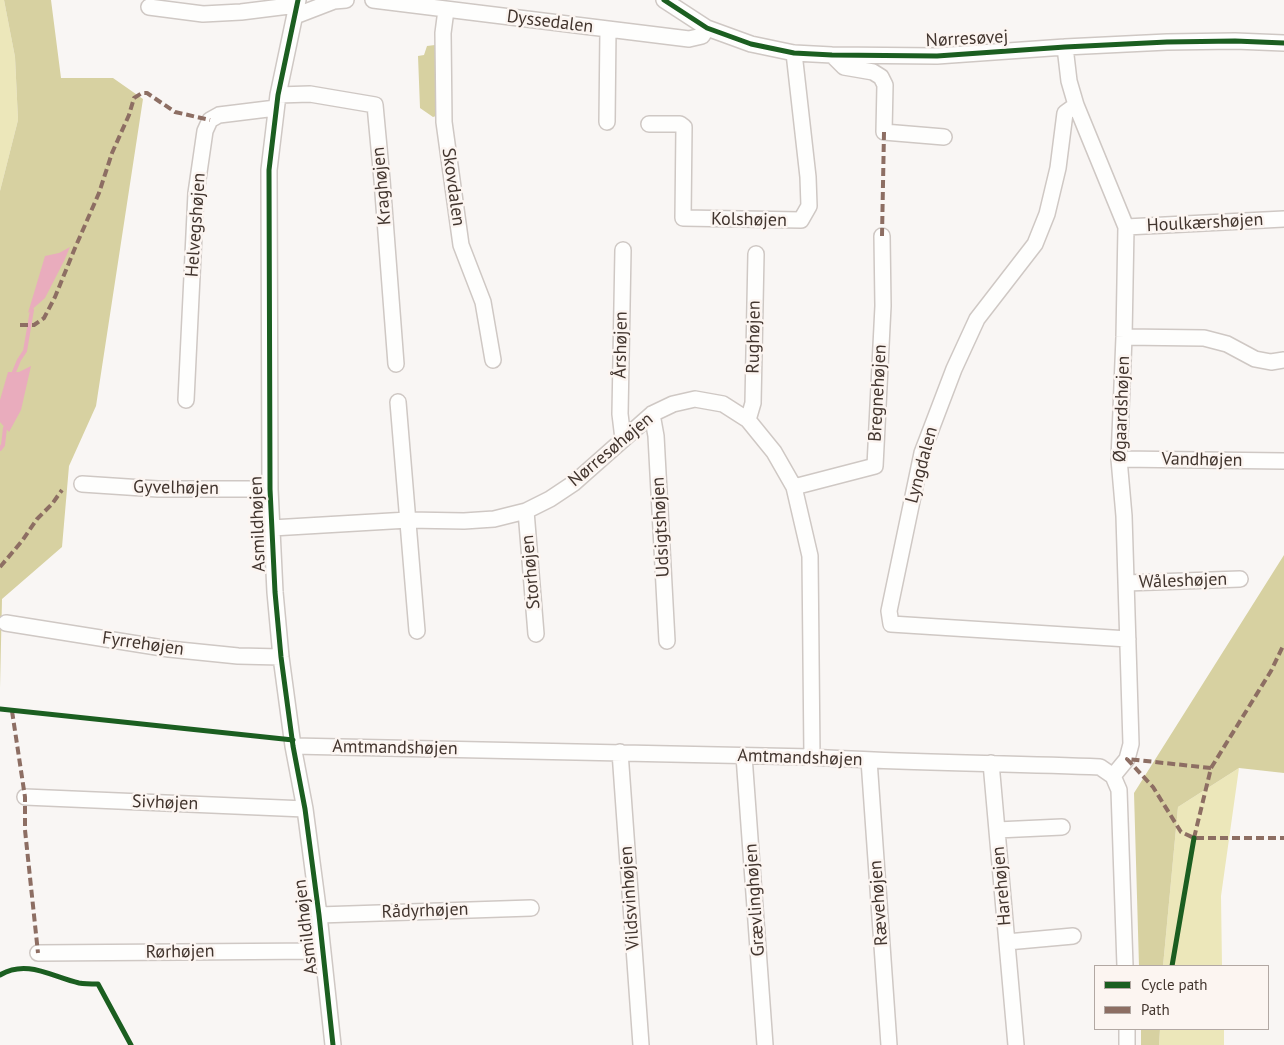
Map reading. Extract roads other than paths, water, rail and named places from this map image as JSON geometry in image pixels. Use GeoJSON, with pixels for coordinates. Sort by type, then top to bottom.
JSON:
{"type":"FeatureCollection","features":[{"type":"Feature","properties":{"kind":"street"},"geometry":{"type":"LineString","coordinates":[[149,7],[203,14],[296,7],[346,0]]}},
{"type":"Feature","properties":{"kind":"street","name":"Dyssedalen"},"geometry":{"type":"LineString","coordinates":[[373,0],[689,39],[702,36],[707,28]]}},
{"type":"Feature","properties":{"kind":"street","name":"Nørresøvej"},"geometry":{"type":"LineString","coordinates":[[664,0],[707,28],[751,44],[794,52],[832,55],[937,56],[1065,47],[1235,40],[1284,43]]}},
{"type":"Feature","properties":{"kind":"street","name":"Asmildhøjen"},"geometry":{"type":"LineString","coordinates":[[296,7],[277,102],[269,170],[270,489],[275,592],[281,657],[319,915],[333,1045]]}},
{"type":"Feature","properties":{"kind":"street","name":"Skovdalen"},"geometry":{"type":"LineString","coordinates":[[446,10],[443,33],[444,122],[462,245],[483,302],[493,360]]}},
{"type":"Feature","properties":{"kind":"street","name":"Dyssedalen"},"geometry":{"type":"LineString","coordinates":[[607,122],[608,29]]}},
{"type":"Feature","properties":{"kind":"street","name":"Øgaardshøjen"},"geometry":{"type":"LineString","coordinates":[[1065,47],[1069,81],[1076,105],[1126,227],[1119,458],[1124,516],[1131,744],[1127,759],[1113,776]]}},
{"type":"Feature","properties":{"kind":"street","name":"Kolshøjen"},"geometry":{"type":"LineString","coordinates":[[649,124],[680,124],[684,127],[683,218],[800,220],[809,206],[808,177],[794,52]]}},
{"type":"Feature","properties":{"kind":"street"},"geometry":{"type":"LineString","coordinates":[[832,55],[844,68],[873,72],[881,77],[885,85],[884,132],[944,137]]}},
{"type":"Feature","properties":{"kind":"street","name":"Kraghøjen"},"geometry":{"type":"LineString","coordinates":[[277,102],[310,94],[375,105],[396,364]]}},
{"type":"Feature","properties":{"kind":"street","name":"Helvegshøjen"},"geometry":{"type":"LineString","coordinates":[[186,400],[196,193],[205,131],[210,120],[219,115],[277,102]]}},
{"type":"Feature","properties":{"kind":"street","name":"Lyngdalen"},"geometry":{"type":"LineString","coordinates":[[1076,105],[1065,113],[1058,168],[1047,214],[1035,244],[977,318],[954,369],[922,453],[889,611],[891,624],[1128,639]]}},
{"type":"Feature","properties":{"kind":"street","name":"Houlkærshøjen"},"geometry":{"type":"LineString","coordinates":[[1126,227],[1284,219]]}},
{"type":"Feature","properties":{"kind":"street","name":"Bregnehøjen"},"geometry":{"type":"LineString","coordinates":[[794,487],[875,466],[883,306],[882,236]]}},
{"type":"Feature","properties":{"kind":"street","name":"Årshøjen"},"geometry":{"type":"LineString","coordinates":[[623,250],[620,414],[623,439]]}},
{"type":"Feature","properties":{"kind":"street","name":"Rughøjen"},"geometry":{"type":"LineString","coordinates":[[748,420],[752,403],[756,254]]}},
{"type":"Feature","properties":{"kind":"street"},"geometry":{"type":"LineString","coordinates":[[1124,337],[1204,338],[1227,344],[1255,359],[1271,362],[1284,360]]}},
{"type":"Feature","properties":{"kind":"street","name":"Nørresøhøjen"},"geometry":{"type":"LineString","coordinates":[[272,528],[408,520],[464,521],[494,519],[526,511],[550,499],[574,482],[652,414],[672,404],[695,399],[723,404],[748,420],[774,452],[794,487],[810,556],[812,757]]}},
{"type":"Feature","properties":{"kind":"street"},"geometry":{"type":"LineString","coordinates":[[398,402],[417,632]]}},
{"type":"Feature","properties":{"kind":"street","name":"Udsigtshøjen"},"geometry":{"type":"LineString","coordinates":[[652,414],[656,436],[667,641]]}},
{"type":"Feature","properties":{"kind":"street","name":"Vandhøjen"},"geometry":{"type":"LineString","coordinates":[[1119,458],[1284,461]]}},
{"type":"Feature","properties":{"kind":"street","name":"Gyvelhøjen"},"geometry":{"type":"LineString","coordinates":[[82,484],[158,489],[270,489]]}},
{"type":"Feature","properties":{"kind":"street","name":"Storhøjen"},"geometry":{"type":"LineString","coordinates":[[526,511],[536,634]]}},
{"type":"Feature","properties":{"kind":"street","name":"Wåleshøjen"},"geometry":{"type":"LineString","coordinates":[[1126,583],[1240,579]]}},
{"type":"Feature","properties":{"kind":"street","name":"Fyrrehøjen"},"geometry":{"type":"LineString","coordinates":[[6,623],[169,649],[238,656],[281,657]]}},
{"type":"Feature","properties":{"kind":"street","name":"Amtmandshøjen"},"geometry":{"type":"LineString","coordinates":[[293,746],[620,752],[991,763],[1100,767],[1113,776]]}},
{"type":"Feature","properties":{"kind":"street","name":"Vildsvinhøjen"},"geometry":{"type":"LineString","coordinates":[[620,752],[640,1045]]}},
{"type":"Feature","properties":{"kind":"street","name":"Grævlinghøjen"},"geometry":{"type":"LineString","coordinates":[[744,756],[765,1045]]}},
{"type":"Feature","properties":{"kind":"street","name":"Rævehøjen"},"geometry":{"type":"LineString","coordinates":[[869,760],[890,1045]]}},
{"type":"Feature","properties":{"kind":"street","name":"Harehøjen"},"geometry":{"type":"LineString","coordinates":[[991,763],[1016,1045]]}},
{"type":"Feature","properties":{"kind":"street"},"geometry":{"type":"LineString","coordinates":[[1113,776],[1119,790],[1125,965]]}},
{"type":"Feature","properties":{"kind":"street","name":"Sivhøjen"},"geometry":{"type":"LineString","coordinates":[[25,797],[304,809]]}},
{"type":"Feature","properties":{"kind":"street","name":"Harehøjen"},"geometry":{"type":"LineString","coordinates":[[997,830],[1062,828]]}},
{"type":"Feature","properties":{"kind":"street","name":"Rådyrhøjen"},"geometry":{"type":"LineString","coordinates":[[319,915],[531,908]]}},
{"type":"Feature","properties":{"kind":"street","name":"Harehøjen"},"geometry":{"type":"LineString","coordinates":[[1007,942],[1072,936]]}},
{"type":"Feature","properties":{"kind":"street","name":"Rørhøjen"},"geometry":{"type":"LineString","coordinates":[[38,953],[322,951]]}},
{"type":"Feature","properties":{"kind":"street"},"geometry":{"type":"LineString","coordinates":[[1127,1030],[1128,1045]]}},
{"type":"Feature","properties":{"kind":"waterway"},"geometry":{"type":"LineString","coordinates":[[14,372],[25,351],[32,310]]}},
{"type":"Feature","properties":{"kind":"waterway"},"geometry":{"type":"LineString","coordinates":[[0,449],[3,445],[5,428]]}}]}
